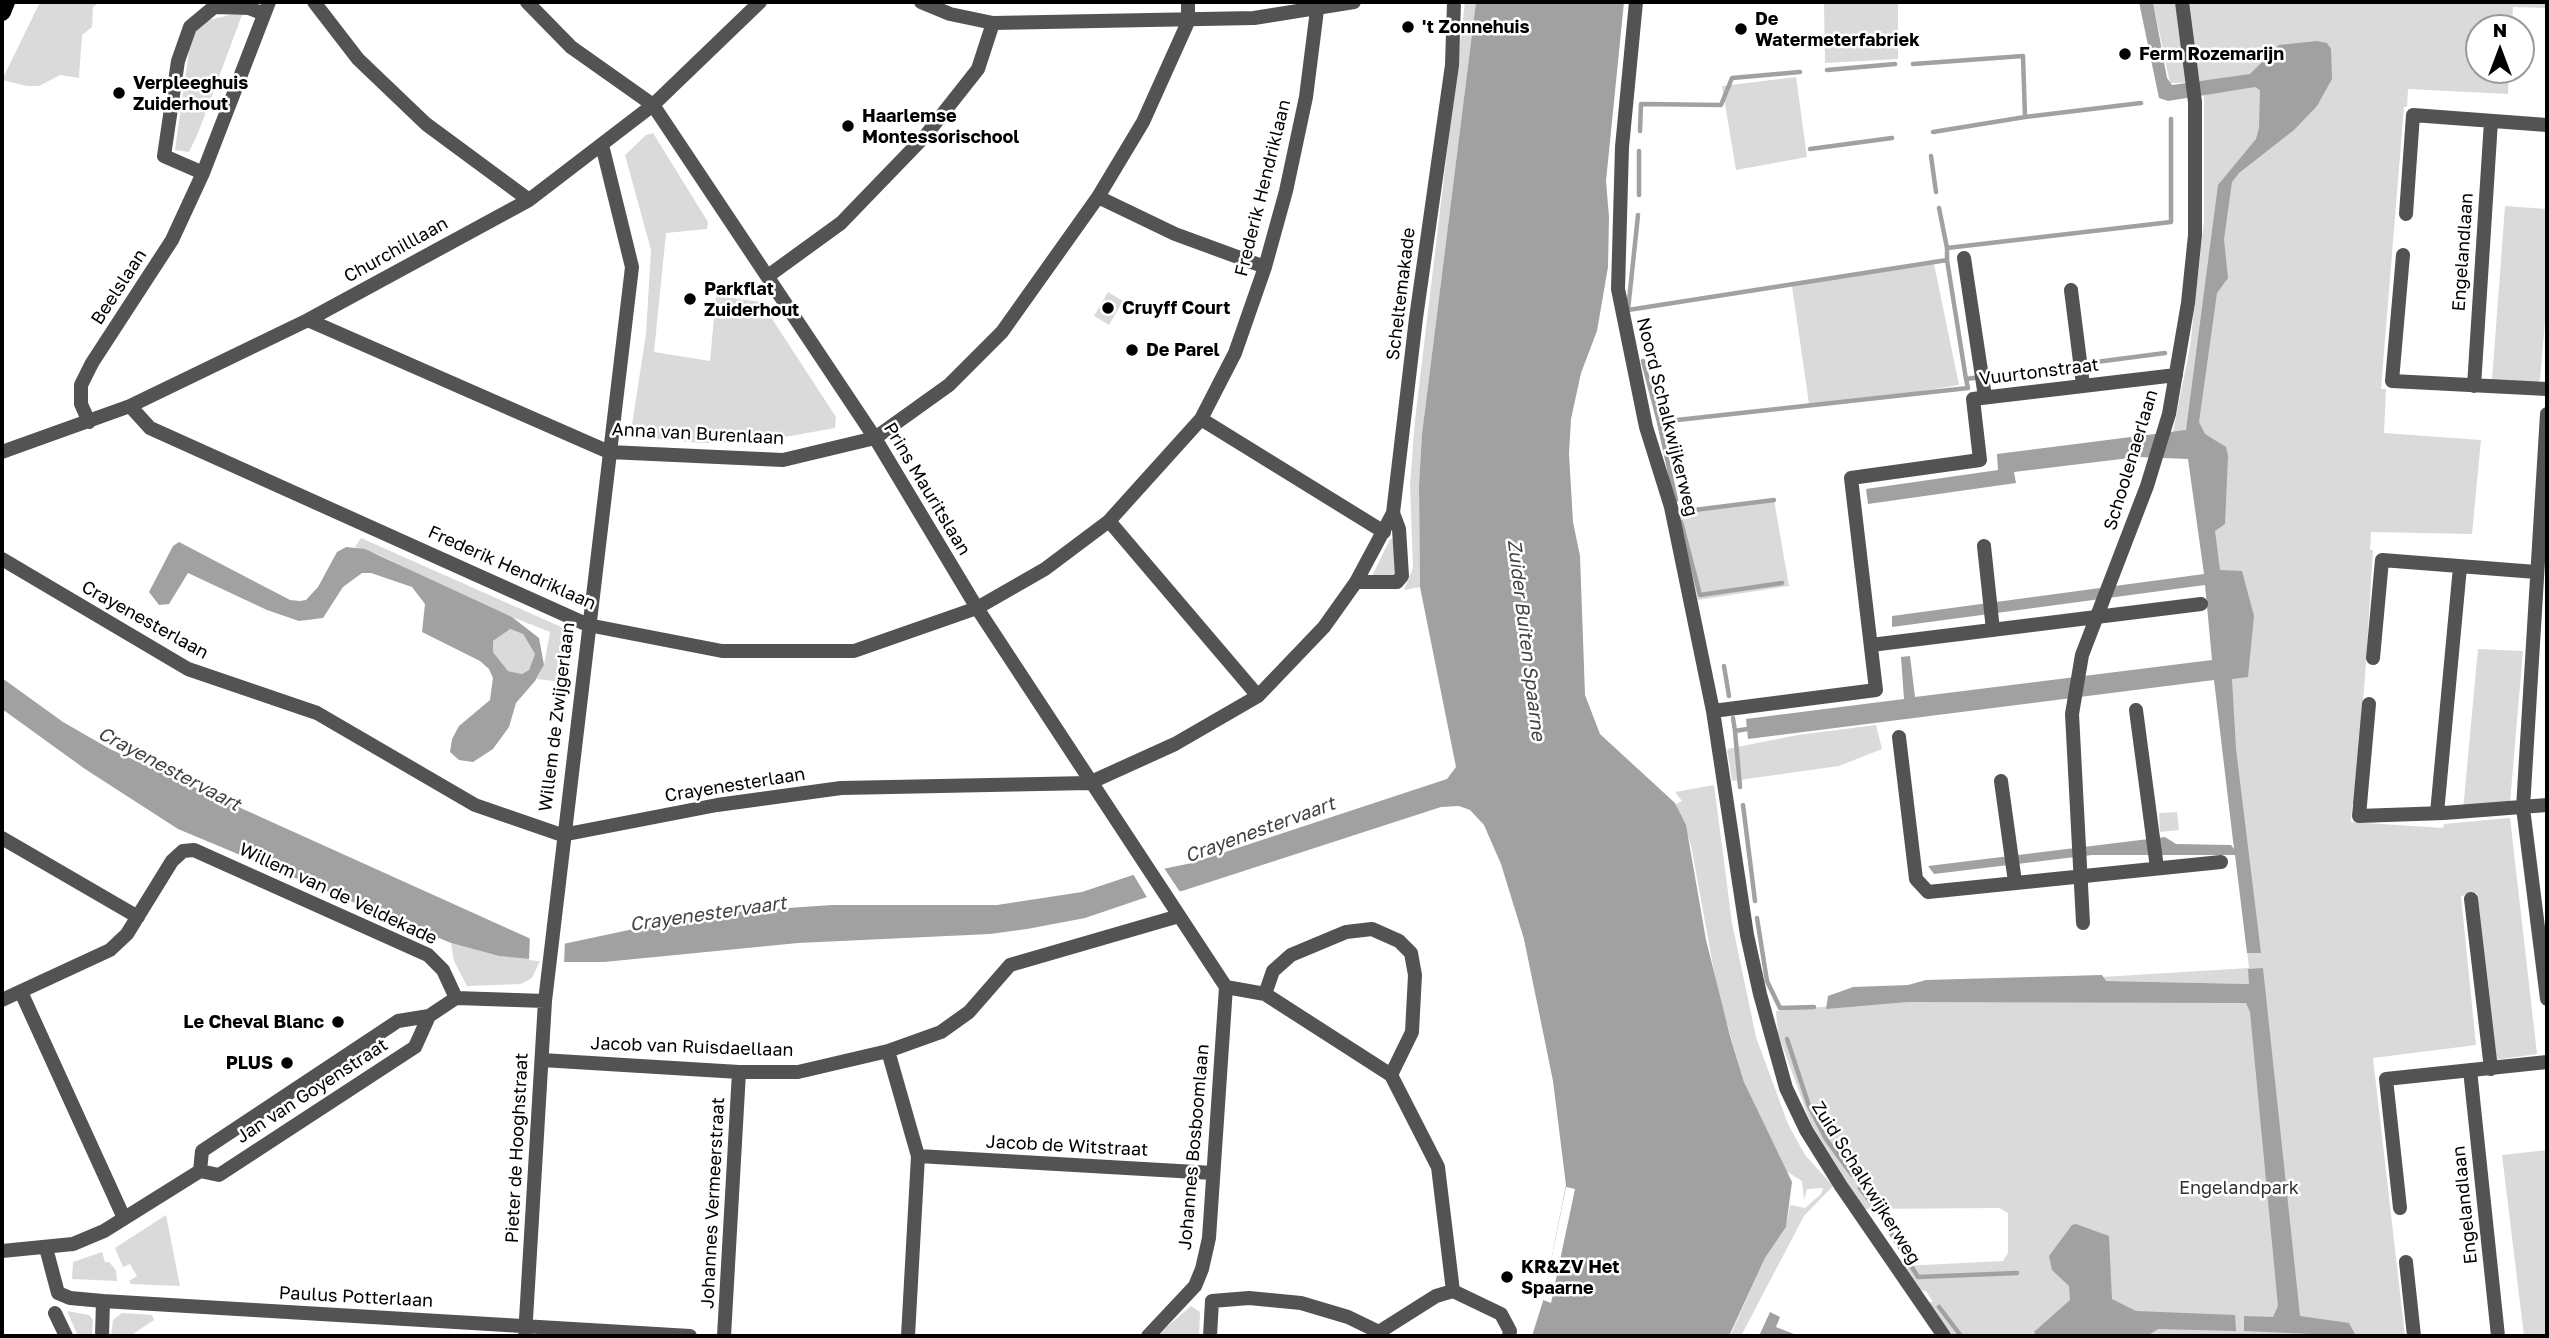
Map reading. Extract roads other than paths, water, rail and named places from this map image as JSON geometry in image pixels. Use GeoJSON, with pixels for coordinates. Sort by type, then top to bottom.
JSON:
{"type":"FeatureCollection","features":[{"type":"Feature","properties":{"kind":"main road"},"geometry":{"type":"LineString","coordinates":[[2,12],[6,2]]}},
{"type":"Feature","properties":{"kind":"street"},"geometry":{"type":"LineString","coordinates":[[314,2],[358,59],[426,124],[529,200]]}},
{"type":"Feature","properties":{"kind":"street"},"geometry":{"type":"LineString","coordinates":[[527,2],[571,47],[653,104]]}},
{"type":"Feature","properties":{"kind":"street","name":"Churchilllaan"},"geometry":{"type":"LineString","coordinates":[[2,452],[130,406],[308,320],[529,200],[653,104],[760,2]]}},
{"type":"Feature","properties":{"kind":"street"},"geometry":{"type":"LineString","coordinates":[[920,2],[950,15],[993,23],[1188,22],[1254,18],[1354,2]]}},
{"type":"Feature","properties":{"kind":"street"},"geometry":{"type":"LineString","coordinates":[[1188,2],[1188,22]]}},
{"type":"Feature","properties":{"kind":"street","name":"Scheltemakade"},"geometry":{"type":"LineString","coordinates":[[1356,582],[1393,513],[1418,306],[1452,65],[1454,2]]}},
{"type":"Feature","properties":{"kind":"street","name":"Noord Schalkwijkerweg"},"geometry":{"type":"LineString","coordinates":[[1636,2],[1622,147],[1618,289],[1646,427],[1671,507],[1713,711],[1734,836]]}},
{"type":"Feature","properties":{"kind":"street","name":"Schoolenaerlaan"},"geometry":{"type":"LineString","coordinates":[[2083,923],[2072,714],[2080,665],[2112,582],[2169,414],[2188,303],[2195,235],[2195,102],[2194,78],[2182,2]]}},
{"type":"Feature","properties":{"kind":"street","name":"Beelslaan"},"geometry":{"type":"LineString","coordinates":[[89,422],[82,404],[82,385],[92,363],[172,240],[203,173],[267,8],[214,6],[190,27],[178,61],[164,156],[203,173]]}},
{"type":"Feature","properties":{"kind":"street","name":"Frederik Hendriklaan"},"geometry":{"type":"LineString","coordinates":[[130,406],[150,428],[588,625],[722,651],[855,651],[977,608],[1045,569],[1109,521],[1201,419],[1236,353],[1265,267],[1286,191],[1306,97],[1317,9]]}},
{"type":"Feature","properties":{"kind":"street","name":"Anna van Burenlaan"},"geometry":{"type":"LineString","coordinates":[[308,320],[609,452],[783,460],[875,438],[949,385],[1002,332],[1098,197],[1143,122],[1188,22]]}},
{"type":"Feature","properties":{"kind":"street"},"geometry":{"type":"LineString","coordinates":[[768,276],[841,223],[926,135],[978,69],[993,23]]}},
{"type":"Feature","properties":{"kind":"street","name":"Prins Mauritslaan"},"geometry":{"type":"LineString","coordinates":[[653,104],[875,438],[977,608],[1089,783],[1226,987]]}},
{"type":"Feature","properties":{"kind":"street"},"geometry":{"type":"LineString","coordinates":[[2406,214],[2413,115],[2547,125]]}},
{"type":"Feature","properties":{"kind":"street","name":"Engelandlaan"},"geometry":{"type":"LineString","coordinates":[[2474,386],[2491,121]]}},
{"type":"Feature","properties":{"kind":"street","name":"Willem de Zwijgerlaan"},"geometry":{"type":"LineString","coordinates":[[550,962],[562,835],[632,267],[602,145]]}},
{"type":"Feature","properties":{"kind":"street"},"geometry":{"type":"LineString","coordinates":[[1098,197],[1175,234],[1265,267]]}},
{"type":"Feature","properties":{"kind":"street"},"geometry":{"type":"LineString","coordinates":[[2403,255],[2392,381],[2547,389]]}},
{"type":"Feature","properties":{"kind":"street"},"geometry":{"type":"LineString","coordinates":[[1964,258],[1984,392]]}},
{"type":"Feature","properties":{"kind":"street"},"geometry":{"type":"LineString","coordinates":[[2071,290],[2082,381]]}},
{"type":"Feature","properties":{"kind":"street","name":"Vuurtonstraat"},"geometry":{"type":"LineString","coordinates":[[1871,645],[1851,478],[1980,460],[1973,399],[1984,392],[2082,381],[2176,375]]}},
{"type":"Feature","properties":{"kind":"street"},"geometry":{"type":"LineString","coordinates":[[2547,414],[2523,808],[2547,999]]}},
{"type":"Feature","properties":{"kind":"street"},"geometry":{"type":"LineString","coordinates":[[1201,419],[1384,532]]}},
{"type":"Feature","properties":{"kind":"street"},"geometry":{"type":"LineString","coordinates":[[1356,582],[1396,582],[1402,576],[1399,529],[1393,513]]}},
{"type":"Feature","properties":{"kind":"street"},"geometry":{"type":"LineString","coordinates":[[1109,521],[1258,696]]}},
{"type":"Feature","properties":{"kind":"street"},"geometry":{"type":"LineString","coordinates":[[1984,547],[1992,626]]}},
{"type":"Feature","properties":{"kind":"street","name":"Crayenesterlaan"},"geometry":{"type":"LineString","coordinates":[[2,559],[188,669],[317,713],[475,805],[562,835],[718,805],[841,788],[1089,783],[1175,744],[1258,696],[1324,627],[1356,582]]}},
{"type":"Feature","properties":{"kind":"street"},"geometry":{"type":"LineString","coordinates":[[2373,658],[2382,560],[2536,572]]}},
{"type":"Feature","properties":{"kind":"street"},"geometry":{"type":"LineString","coordinates":[[2437,813],[2460,567]]}},
{"type":"Feature","properties":{"kind":"street"},"geometry":{"type":"LineString","coordinates":[[1713,711],[1876,691],[1871,645],[2101,611],[2201,604]]}},
{"type":"Feature","properties":{"kind":"street"},"geometry":{"type":"LineString","coordinates":[[2369,704],[2358,816],[2547,805]]}},
{"type":"Feature","properties":{"kind":"street"},"geometry":{"type":"LineString","coordinates":[[2136,710],[2156,863]]}},
{"type":"Feature","properties":{"kind":"street"},"geometry":{"type":"LineString","coordinates":[[1899,737],[1916,879],[1928,892],[2081,870],[2156,863],[2221,862]]}},
{"type":"Feature","properties":{"kind":"street"},"geometry":{"type":"LineString","coordinates":[[2001,781],[2015,878]]}},
{"type":"Feature","properties":{"kind":"street","name":"Zuid Schalkwijkerweg"},"geometry":{"type":"LineString","coordinates":[[1734,836],[1746,935],[1786,1088],[1806,1130],[1840,1186],[1944,1336]]}},
{"type":"Feature","properties":{"kind":"street"},"geometry":{"type":"LineString","coordinates":[[2,838],[138,916],[127,934],[110,950],[2,1000]]}},
{"type":"Feature","properties":{"kind":"street","name":"Willem van de Veldekade"},"geometry":{"type":"LineString","coordinates":[[138,916],[172,861],[183,851],[205,855],[428,955],[443,970],[456,998]]}},
{"type":"Feature","properties":{"kind":"street"},"geometry":{"type":"LineString","coordinates":[[2471,899],[2491,1069]]}},
{"type":"Feature","properties":{"kind":"street","name":"Jacob van Ruisdaellaan"},"geometry":{"type":"LineString","coordinates":[[542,1060],[739,1072],[798,1072],[888,1051],[941,1032],[969,1012],[1010,965],[1178,916]]}},
{"type":"Feature","properties":{"kind":"street"},"geometry":{"type":"LineString","coordinates":[[1265,994],[1273,971],[1292,955],[1346,932],[1372,929],[1399,941],[1411,953],[1415,975],[1412,1032],[1391,1075]]}},
{"type":"Feature","properties":{"kind":"street","name":"Pieter de Hooghstraat"},"geometry":{"type":"LineString","coordinates":[[525,1331],[545,1001],[550,962]]}},
{"type":"Feature","properties":{"kind":"street"},"geometry":{"type":"LineString","coordinates":[[1226,987],[1265,994],[1391,1075],[1438,1167],[1454,1291]]}},
{"type":"Feature","properties":{"kind":"street","name":"Johannes Bosboomlaan"},"geometry":{"type":"LineString","coordinates":[[1195,1286],[1209,1238],[1226,987]]}},
{"type":"Feature","properties":{"kind":"street"},"geometry":{"type":"LineString","coordinates":[[21,992],[124,1218]]}},
{"type":"Feature","properties":{"kind":"street"},"geometry":{"type":"LineString","coordinates":[[456,998],[545,1001]]}},
{"type":"Feature","properties":{"kind":"street","name":"Jan van Goyenstraat"},"geometry":{"type":"LineString","coordinates":[[429,1016],[415,1047],[219,1175],[196,1173],[202,1151],[398,1021],[429,1016],[456,998]]}},
{"type":"Feature","properties":{"kind":"street"},"geometry":{"type":"LineString","coordinates":[[888,1051],[918,1156],[908,1336]]}},
{"type":"Feature","properties":{"kind":"street"},"geometry":{"type":"LineString","coordinates":[[2400,1208],[2386,1079],[2547,1062]]}},
{"type":"Feature","properties":{"kind":"street","name":"Engelandlaan"},"geometry":{"type":"LineString","coordinates":[[2470,1070],[2498,1336]]}},
{"type":"Feature","properties":{"kind":"street","name":"Johannes Vermeerstraat"},"geometry":{"type":"LineString","coordinates":[[724,1336],[739,1072]]}},
{"type":"Feature","properties":{"kind":"street","name":"Jacob de Witstraat"},"geometry":{"type":"LineString","coordinates":[[918,1156],[1213,1173]]}},
{"type":"Feature","properties":{"kind":"street"},"geometry":{"type":"LineString","coordinates":[[2,1251],[73,1244],[104,1231],[196,1173]]}},
{"type":"Feature","properties":{"kind":"street","name":"Paulus Potterlaan"},"geometry":{"type":"LineString","coordinates":[[46,1248],[58,1293],[70,1298],[525,1331],[690,1336]]}},
{"type":"Feature","properties":{"kind":"street"},"geometry":{"type":"LineString","coordinates":[[2406,1262],[2414,1336]]}},
{"type":"Feature","properties":{"kind":"street"},"geometry":{"type":"LineString","coordinates":[[1148,1336],[1195,1286],[1212,1301],[1249,1298],[1301,1303],[1348,1317],[1378,1334],[1436,1296],[1454,1291],[1501,1314],[1510,1331],[1509,1336]]}},
{"type":"Feature","properties":{"kind":"street"},"geometry":{"type":"LineString","coordinates":[[102,1336],[103,1301]]}},
{"type":"Feature","properties":{"kind":"street"},"geometry":{"type":"LineString","coordinates":[[1210,1336],[1212,1301]]}},
{"type":"Feature","properties":{"kind":"street"},"geometry":{"type":"LineString","coordinates":[[55,1313],[66,1336]]}},
{"type":"Feature","properties":{"kind":"water","name":"Zuider Buiten Spaarne"},"geometry":{"type":"Polygon","coordinates":[[[1476,2],[1624,2],[1606,181],[1609,217],[1608,267],[1597,331],[1581,373],[1571,419],[1569,454],[1573,522],[1580,556],[1585,695],[1600,734],[1675,803],[1686,825],[1706,940],[1730,1036],[1744,1082],[1792,1182],[1786,1227],[1765,1258],[1729,1336],[1532,1336],[1543,1301],[1566,1185],[1553,1081],[1524,939],[1501,864],[1484,825],[1470,810],[1459,806],[1441,807],[1182,891],[1147,897],[1085,918],[1027,929],[990,934],[798,943],[604,962],[561,962],[499,956],[451,943],[178,829],[85,769],[2,709],[2,678],[63,722],[110,749],[531,939],[563,944],[657,924],[744,911],[832,905],[997,905],[1082,892],[1133,875],[1192,863],[1447,779],[1456,767],[1420,587],[1419,485],[1422,434],[1476,2]]]}},
{"type":"Feature","properties":{"kind":"water"},"geometry":{"type":"Polygon","coordinates":[[[2139,2],[2153,2],[2167,78],[2172,85],[2250,74],[2279,45],[2317,41],[2327,43],[2331,49],[2332,79],[2317,106],[2294,130],[2239,173],[2232,182],[2224,239],[2228,278],[2217,293],[2199,422],[2205,434],[2226,447],[2228,456],[2225,524],[2215,531],[2220,570],[2242,571],[2254,616],[2248,677],[2232,679],[2236,749],[2261,953],[2247,953],[2235,855],[2092,855],[1934,874],[1928,866],[2165,837],[2176,844],[2231,845],[2234,849],[2214,680],[1748,739],[1746,719],[1904,699],[1901,657],[1910,656],[1915,697],[2212,660],[2205,585],[1892,627],[1892,616],[2204,574],[2188,459],[2138,457],[2014,472],[2016,483],[1868,504],[1866,489],[1998,470],[1997,454],[2186,430],[2218,185],[2256,139],[2260,90],[2255,87],[2168,101],[2159,98],[2139,2]]]}},
{"type":"Feature","properties":{"kind":"water"},"geometry":{"type":"Polygon","coordinates":[[[179,542],[290,600],[300,601],[306,600],[318,587],[337,552],[346,547],[365,549],[512,617],[539,638],[544,665],[535,681],[516,703],[509,727],[493,749],[473,762],[459,760],[450,752],[452,739],[459,726],[490,700],[493,678],[489,669],[480,661],[422,632],[425,604],[412,587],[371,573],[362,573],[343,587],[323,618],[299,621],[267,610],[188,573],[169,604],[159,605],[149,592],[173,546],[179,542]],[[510,629],[493,641],[493,652],[508,671],[522,674],[529,670],[535,654],[523,634],[510,629]]]}},
{"type":"Feature","properties":{"kind":"water"},"geometry":{"type":"Polygon","coordinates":[[[2263,968],[2300,1316],[2349,1323],[2356,1336],[2244,1331],[2244,1316],[2273,1317],[2278,1306],[2250,1012],[2246,1003],[1908,1002],[1826,1009],[1828,996],[1853,987],[1908,985],[1926,980],[2102,975],[2106,981],[2249,984],[2248,969],[2263,968]]]}},
{"type":"Feature","properties":{"kind":"water"},"geometry":{"type":"Polygon","coordinates":[[[2072,1225],[2109,1236],[2112,1299],[2136,1311],[2235,1315],[2236,1331],[2158,1329],[2147,1336],[2037,1336],[2034,1332],[2070,1300],[2069,1286],[2052,1270],[2049,1256],[2072,1225]]]}},
{"type":"Feature","properties":{"kind":"water"},"geometry":{"type":"Polygon","coordinates":[[[1770,1312],[1780,1317],[1776,1327],[1799,1336],[1759,1336],[1770,1312]]]}},
{"type":"Feature","properties":{"kind":"waterway"},"geometry":{"type":"LineString","coordinates":[[1913,64],[2023,56],[2025,117],[2141,103]]}},
{"type":"Feature","properties":{"kind":"waterway"},"geometry":{"type":"LineString","coordinates":[[1827,70],[1895,64]]}},
{"type":"Feature","properties":{"kind":"waterway"},"geometry":{"type":"LineString","coordinates":[[1640,131],[1641,104],[1721,105],[1732,78],[1800,72]]}},
{"type":"Feature","properties":{"kind":"waterway"},"geometry":{"type":"LineString","coordinates":[[1933,132],[2025,117]]}},
{"type":"Feature","properties":{"kind":"waterway"},"geometry":{"type":"LineString","coordinates":[[1638,215],[1628,310],[1947,260],[1947,248],[2171,222],[2171,119]]}},
{"type":"Feature","properties":{"kind":"waterway"},"geometry":{"type":"LineString","coordinates":[[1810,149],[1892,138]]}},
{"type":"Feature","properties":{"kind":"waterway"},"geometry":{"type":"LineString","coordinates":[[1639,151],[1639,195]]}},
{"type":"Feature","properties":{"kind":"waterway"},"geometry":{"type":"LineString","coordinates":[[1931,156],[1936,192]]}},
{"type":"Feature","properties":{"kind":"waterway"},"geometry":{"type":"LineString","coordinates":[[1939,208],[1947,248]]}},
{"type":"Feature","properties":{"kind":"waterway"},"geometry":{"type":"LineString","coordinates":[[1947,260],[1966,379],[2165,353]]}},
{"type":"Feature","properties":{"kind":"waterway"},"geometry":{"type":"LineString","coordinates":[[1643,361],[1659,422],[1968,388],[1966,379]]}},
{"type":"Feature","properties":{"kind":"waterway"},"geometry":{"type":"LineString","coordinates":[[1659,422],[1676,500]]}},
{"type":"Feature","properties":{"kind":"waterway"},"geometry":{"type":"LineString","coordinates":[[1678,512],[1774,500]]}},
{"type":"Feature","properties":{"kind":"waterway"},"geometry":{"type":"LineString","coordinates":[[1681,522],[1700,595],[1782,583]]}},
{"type":"Feature","properties":{"kind":"waterway"},"geometry":{"type":"LineString","coordinates":[[1724,666],[1729,696]]}},
{"type":"Feature","properties":{"kind":"waterway"},"geometry":{"type":"LineString","coordinates":[[1733,718],[1735,731],[1747,729]]}},
{"type":"Feature","properties":{"kind":"waterway"},"geometry":{"type":"LineString","coordinates":[[1735,731],[1740,787]]}},
{"type":"Feature","properties":{"kind":"waterway"},"geometry":{"type":"LineString","coordinates":[[1743,805],[1755,901]]}},
{"type":"Feature","properties":{"kind":"waterway"},"geometry":{"type":"LineString","coordinates":[[1757,918],[1767,981],[1780,1008],[1814,1007]]}},
{"type":"Feature","properties":{"kind":"waterway"},"geometry":{"type":"LineString","coordinates":[[1787,1039],[1809,1106],[1826,1139],[1852,1175]]}},
{"type":"Feature","properties":{"kind":"waterway"},"geometry":{"type":"LineString","coordinates":[[1860,1188],[1877,1210]]}},
{"type":"Feature","properties":{"kind":"waterway"},"geometry":{"type":"LineString","coordinates":[[1889,1230],[1918,1277],[2017,1273]]}},
{"type":"Feature","properties":{"kind":"waterway"},"geometry":{"type":"LineString","coordinates":[[1939,1307],[1961,1336]]}},
{"type":"Feature","properties":{"kind":"place","name":"'t Zonnehuis"},"geometry":{"type":"Point","coordinates":[1408,27]}},
{"type":"Feature","properties":{"kind":"place","name":"De Watermeterfabriek"},"geometry":{"type":"Point","coordinates":[1741,29]}},
{"type":"Feature","properties":{"kind":"place","name":"Ferm Rozemarijn"},"geometry":{"type":"Point","coordinates":[2125,54]}},
{"type":"Feature","properties":{"kind":"place","name":"Verpleeghuis Zuiderhout"},"geometry":{"type":"Point","coordinates":[119,93]}},
{"type":"Feature","properties":{"kind":"place","name":"Haarlemse Montessorischool"},"geometry":{"type":"Point","coordinates":[848,126]}},
{"type":"Feature","properties":{"kind":"place","name":"Parkflat Zuiderhout"},"geometry":{"type":"Point","coordinates":[690,299]}},
{"type":"Feature","properties":{"kind":"place","name":"Cruyff Court"},"geometry":{"type":"Point","coordinates":[1108,308]}},
{"type":"Feature","properties":{"kind":"place","name":"De Parel"},"geometry":{"type":"Point","coordinates":[1132,350]}},
{"type":"Feature","properties":{"kind":"place","name":"Le Cheval Blanc"},"geometry":{"type":"Point","coordinates":[338,1022]}},
{"type":"Feature","properties":{"kind":"place","name":"PLUS"},"geometry":{"type":"Point","coordinates":[287,1063]}},
{"type":"Feature","properties":{"kind":"place","name":"KR&ZV Het Spaarne"},"geometry":{"type":"Point","coordinates":[1507,1277]}},
{"type":"Feature","properties":{"kind":"water label","name":"Crayenestervaart"},"geometry":{"type":"Point","coordinates":[169,769]}},
{"type":"Feature","properties":{"kind":"water label","name":"Crayenestervaart"},"geometry":{"type":"Point","coordinates":[1260,830]}},
{"type":"Feature","properties":{"kind":"water label","name":"Crayenestervaart"},"geometry":{"type":"Point","coordinates":[708,914]}},
{"type":"Feature","properties":{"kind":"park label","name":"Engelandpark"},"geometry":{"type":"Point","coordinates":[2239,1188]}}]}
